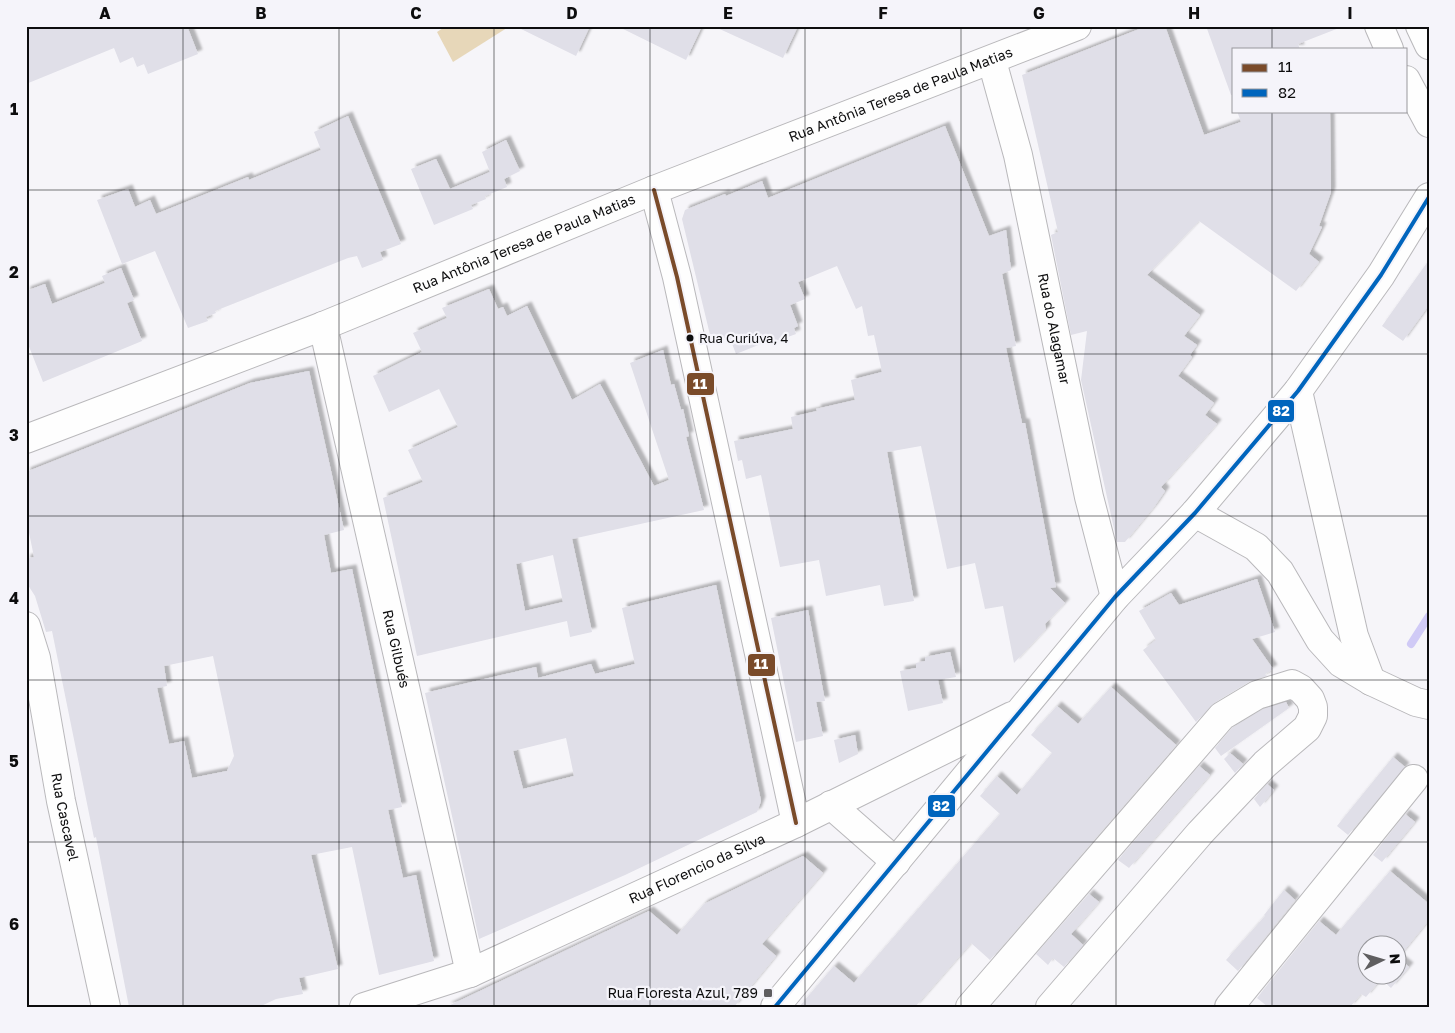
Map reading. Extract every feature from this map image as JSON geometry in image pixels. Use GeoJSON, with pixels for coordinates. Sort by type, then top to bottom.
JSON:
{"type":"FeatureCollection","features":[{"type":"Feature","properties":{"kind":"street","name":"Rua Antônia Teresa de Paula Matias"},"geometry":{"type":"LineString","coordinates":[[26,439],[323,326],[654,190],[992,61],[1077,26]]}},
{"type":"Feature","properties":{"kind":"street"},"geometry":{"type":"LineString","coordinates":[[1380,26],[1389,48]]}},
{"type":"Feature","properties":{"kind":"street"},"geometry":{"type":"LineString","coordinates":[[1420,26],[1429,45]]}},
{"type":"Feature","properties":{"kind":"street","name":"Rua do Alagamar"},"geometry":{"type":"LineString","coordinates":[[992,61],[1018,155],[1088,497],[1115,598]]}},
{"type":"Feature","properties":{"kind":"street"},"geometry":{"type":"LineString","coordinates":[[1408,84],[1429,122]]}},
{"type":"Feature","properties":{"kind":"street"},"geometry":{"type":"LineString","coordinates":[[654,190],[677,277],[796,823]]}},
{"type":"Feature","properties":{"kind":"street"},"geometry":{"type":"LineString","coordinates":[[775,1007],[1115,598],[1195,512],[1298,391],[1381,275],[1429,197]]}},
{"type":"Feature","properties":{"kind":"street","name":"Rua Gilbués"},"geometry":{"type":"LineString","coordinates":[[323,326],[470,973]]}},
{"type":"Feature","properties":{"kind":"street"},"geometry":{"type":"LineString","coordinates":[[1298,391],[1354,636],[1371,682]]}},
{"type":"Feature","properties":{"kind":"street"},"geometry":{"type":"LineString","coordinates":[[1195,512],[1256,546],[1280,572],[1320,640],[1341,663],[1371,682],[1416,702],[1429,705]]}},
{"type":"Feature","properties":{"kind":"street","name":"Rua Cascavel"},"geometry":{"type":"LineString","coordinates":[[26,626],[36,658],[61,801],[106,1007]]}},
{"type":"Feature","properties":{"kind":"street"},"geometry":{"type":"LineString","coordinates":[[970,1007],[1222,716],[1273,688],[1292,684],[1301,689],[1313,707],[1313,716],[1307,728],[1265,764],[1200,833],[1050,1007]]}},
{"type":"Feature","properties":{"kind":"street","name":"Rua Florencio da Silva"},"geometry":{"type":"LineString","coordinates":[[364,1007],[470,973],[796,823],[1022,712]]}},
{"type":"Feature","properties":{"kind":"street"},"geometry":{"type":"LineString","coordinates":[[1237,1004],[1414,778]]}},
{"type":"Feature","properties":{"kind":"street"},"geometry":{"type":"LineString","coordinates":[[831,805],[896,862]]}},
{"type":"Feature","properties":{"kind":"shaded area"},"geometry":{"type":"Polygon","coordinates":[[[446,26],[510,26],[453,62],[437,32],[446,26]]]}},
{"type":"Feature","properties":{"kind":"building"},"geometry":{"type":"Polygon","coordinates":[[[26,26],[187,26],[198,54],[148,74],[144,64],[137,67],[133,57],[120,63],[114,48],[26,84],[26,26]]]}},
{"type":"Feature","properties":{"kind":"building"},"geometry":{"type":"Polygon","coordinates":[[[515,26],[590,26],[576,56],[515,26]]]}},
{"type":"Feature","properties":{"kind":"building"},"geometry":{"type":"Polygon","coordinates":[[[617,26],[702,26],[686,60],[617,26]]]}},
{"type":"Feature","properties":{"kind":"building"},"geometry":{"type":"Polygon","coordinates":[[[713,26],[798,26],[783,58],[713,26]]]}},
{"type":"Feature","properties":{"kind":"building"},"geometry":{"type":"Polygon","coordinates":[[[1147,26],[1165,26],[1204,135],[1241,122],[1237,112],[1330,112],[1331,192],[1319,226],[1322,227],[1309,254],[1319,262],[1296,291],[1199,221],[1147,275],[1200,315],[1184,336],[1197,345],[1190,355],[1192,357],[1178,376],[1214,403],[1205,415],[1217,424],[1161,487],[1165,491],[1125,542],[1117,542],[1081,380],[1087,331],[1071,335],[1051,235],[1058,232],[1022,75],[1147,26]]]}},
{"type":"Feature","properties":{"kind":"building"},"geometry":{"type":"Polygon","coordinates":[[[1206,26],[1338,26],[1339,28],[1298,44],[1300,48],[1232,48],[1231,95],[1206,26]]]}},
{"type":"Feature","properties":{"kind":"building"},"geometry":{"type":"Polygon","coordinates":[[[348,116],[401,244],[380,252],[383,260],[362,268],[357,256],[348,258],[215,311],[216,313],[206,317],[208,321],[188,328],[155,251],[122,264],[97,200],[128,189],[135,207],[150,200],[156,214],[248,177],[249,180],[321,150],[314,132],[348,116]]]}},
{"type":"Feature","properties":{"kind":"building"},"geometry":{"type":"Polygon","coordinates":[[[945,126],[989,236],[1006,230],[1011,270],[1002,274],[1016,346],[1006,348],[1022,423],[1025,423],[1056,587],[1050,588],[1065,603],[1045,624],[1046,629],[1014,663],[1003,606],[985,609],[975,563],[947,569],[921,446],[887,452],[914,601],[884,606],[880,585],[826,596],[819,560],[780,567],[761,475],[746,479],[742,460],[738,461],[734,441],[793,429],[791,417],[855,400],[851,380],[882,372],[874,335],[868,336],[862,306],[856,309],[837,266],[798,282],[805,299],[790,305],[798,326],[794,328],[796,334],[774,342],[773,339],[736,354],[729,336],[712,343],[682,219],[685,210],[725,194],[726,196],[762,181],[768,198],[945,126]]]}},
{"type":"Feature","properties":{"kind":"building"},"geometry":{"type":"Polygon","coordinates":[[[506,140],[520,171],[504,179],[507,187],[485,196],[486,199],[471,205],[473,209],[434,225],[411,169],[436,159],[450,189],[490,172],[482,152],[506,140]]]}},
{"type":"Feature","properties":{"kind":"building"},"geometry":{"type":"Polygon","coordinates":[[[1429,260],[1429,305],[1403,341],[1382,326],[1429,260]]]}},
{"type":"Feature","properties":{"kind":"building"},"geometry":{"type":"Polygon","coordinates":[[[121,268],[134,300],[127,303],[142,341],[43,382],[26,339],[26,291],[45,284],[52,304],[105,283],[102,276],[121,268]]]}},
{"type":"Feature","properties":{"kind":"building"},"geometry":{"type":"Polygon","coordinates":[[[489,289],[498,309],[503,307],[507,316],[527,306],[572,400],[600,384],[654,486],[669,480],[630,363],[663,350],[671,385],[674,384],[681,410],[683,409],[689,436],[686,437],[704,510],[572,539],[592,632],[570,637],[567,621],[417,656],[383,498],[423,482],[408,450],[458,427],[439,389],[389,412],[373,376],[422,352],[413,333],[447,318],[442,308],[489,289]],[[553,555],[516,564],[525,611],[563,602],[553,555]]]}},
{"type":"Feature","properties":{"kind":"building"},"geometry":{"type":"Polygon","coordinates":[[[309,371],[344,530],[324,535],[331,573],[352,569],[402,807],[388,810],[403,878],[416,875],[434,961],[379,975],[352,847],[311,855],[338,969],[299,978],[303,994],[276,999],[259,1007],[129,1007],[96,837],[94,838],[52,631],[46,632],[35,596],[26,582],[26,559],[34,557],[26,518],[26,472],[250,383],[309,371]],[[213,656],[164,666],[167,686],[157,688],[169,744],[184,741],[192,778],[227,771],[234,756],[213,656]]]}},
{"type":"Feature","properties":{"kind":"building"},"geometry":{"type":"Polygon","coordinates":[[[1257,579],[1275,632],[1252,639],[1273,669],[1265,674],[1267,676],[1249,682],[1214,703],[1196,722],[1143,650],[1156,640],[1139,611],[1171,593],[1179,605],[1257,579]]]}},
{"type":"Feature","properties":{"kind":"building"},"geometry":{"type":"Polygon","coordinates":[[[716,585],[761,801],[757,812],[625,875],[479,939],[425,693],[536,667],[538,678],[591,664],[595,674],[635,664],[622,608],[716,585]],[[566,738],[513,751],[523,789],[574,776],[566,738]]]}},
{"type":"Feature","properties":{"kind":"building"},"geometry":{"type":"Polygon","coordinates":[[[808,610],[825,701],[816,702],[823,736],[796,742],[771,618],[808,610]]]}},
{"type":"Feature","properties":{"kind":"building"},"geometry":{"type":"Polygon","coordinates":[[[950,652],[956,677],[938,680],[943,703],[908,711],[900,671],[916,668],[916,663],[925,661],[925,657],[950,652]]]}},
{"type":"Feature","properties":{"kind":"building"},"geometry":{"type":"Polygon","coordinates":[[[1111,687],[1176,745],[990,960],[971,943],[915,1007],[799,1007],[834,966],[854,983],[1000,814],[980,796],[997,776],[1017,795],[1052,753],[1031,735],[1057,706],[1078,724],[1111,687]]]}},
{"type":"Feature","properties":{"kind":"building"},"geometry":{"type":"Polygon","coordinates":[[[1286,702],[1289,708],[1221,756],[1215,748],[1232,728],[1263,709],[1286,702]]]}},
{"type":"Feature","properties":{"kind":"building"},"geometry":{"type":"Polygon","coordinates":[[[855,735],[858,754],[839,763],[834,740],[855,735]]]}},
{"type":"Feature","properties":{"kind":"building"},"geometry":{"type":"Polygon","coordinates":[[[1230,753],[1243,764],[1235,773],[1224,759],[1230,753]]]}},
{"type":"Feature","properties":{"kind":"building"},"geometry":{"type":"Polygon","coordinates":[[[1393,757],[1405,767],[1348,835],[1337,826],[1393,757]]]}},
{"type":"Feature","properties":{"kind":"building"},"geometry":{"type":"Polygon","coordinates":[[[1199,766],[1210,775],[1129,868],[1118,860],[1199,766]]]}},
{"type":"Feature","properties":{"kind":"building"},"geometry":{"type":"Polygon","coordinates":[[[1267,784],[1274,790],[1260,807],[1254,799],[1267,784]]]}},
{"type":"Feature","properties":{"kind":"building"},"geometry":{"type":"Polygon","coordinates":[[[1405,814],[1415,822],[1382,862],[1373,855],[1405,814]]]}},
{"type":"Feature","properties":{"kind":"building"},"geometry":{"type":"Polygon","coordinates":[[[803,856],[823,873],[762,944],[776,956],[734,1007],[446,1007],[649,911],[677,935],[704,904],[803,856]]]}},
{"type":"Feature","properties":{"kind":"building"},"geometry":{"type":"Polygon","coordinates":[[[1390,871],[1429,904],[1429,920],[1408,946],[1408,936],[1358,936],[1358,986],[1375,986],[1366,997],[1361,994],[1350,1007],[1268,1007],[1257,998],[1319,921],[1336,935],[1390,871]]]}},
{"type":"Feature","properties":{"kind":"building"},"geometry":{"type":"Polygon","coordinates":[[[1284,890],[1295,900],[1238,971],[1226,960],[1265,916],[1284,890]]]}},
{"type":"Feature","properties":{"kind":"building"},"geometry":{"type":"Polygon","coordinates":[[[1089,894],[1099,902],[1071,934],[1083,945],[1064,967],[1053,958],[1048,965],[1036,954],[1089,894]]]}},
{"type":"Feature","properties":{"kind":"waterway"},"geometry":{"type":"LineString","coordinates":[[1411,644],[1429,616]]}},
{"type":"Feature","properties":{"kind":"transit line","name":"11"},"geometry":{"type":"LineString","coordinates":[[654,190],[677,277],[796,823]]}},
{"type":"Feature","properties":{"kind":"transit line","name":"82"},"geometry":{"type":"LineString","coordinates":[[775,1007],[1115,597],[1195,513],[1298,391],[1381,275],[1429,197]]}},
{"type":"Feature","properties":{"kind":"place","name":"Rua Curiúva, 4"},"geometry":{"type":"Point","coordinates":[690,338]}},
{"type":"Feature","properties":{"kind":"place","name":"Rua Floresta Azul, 789"},"geometry":{"type":"Point","coordinates":[768,993]}}]}
